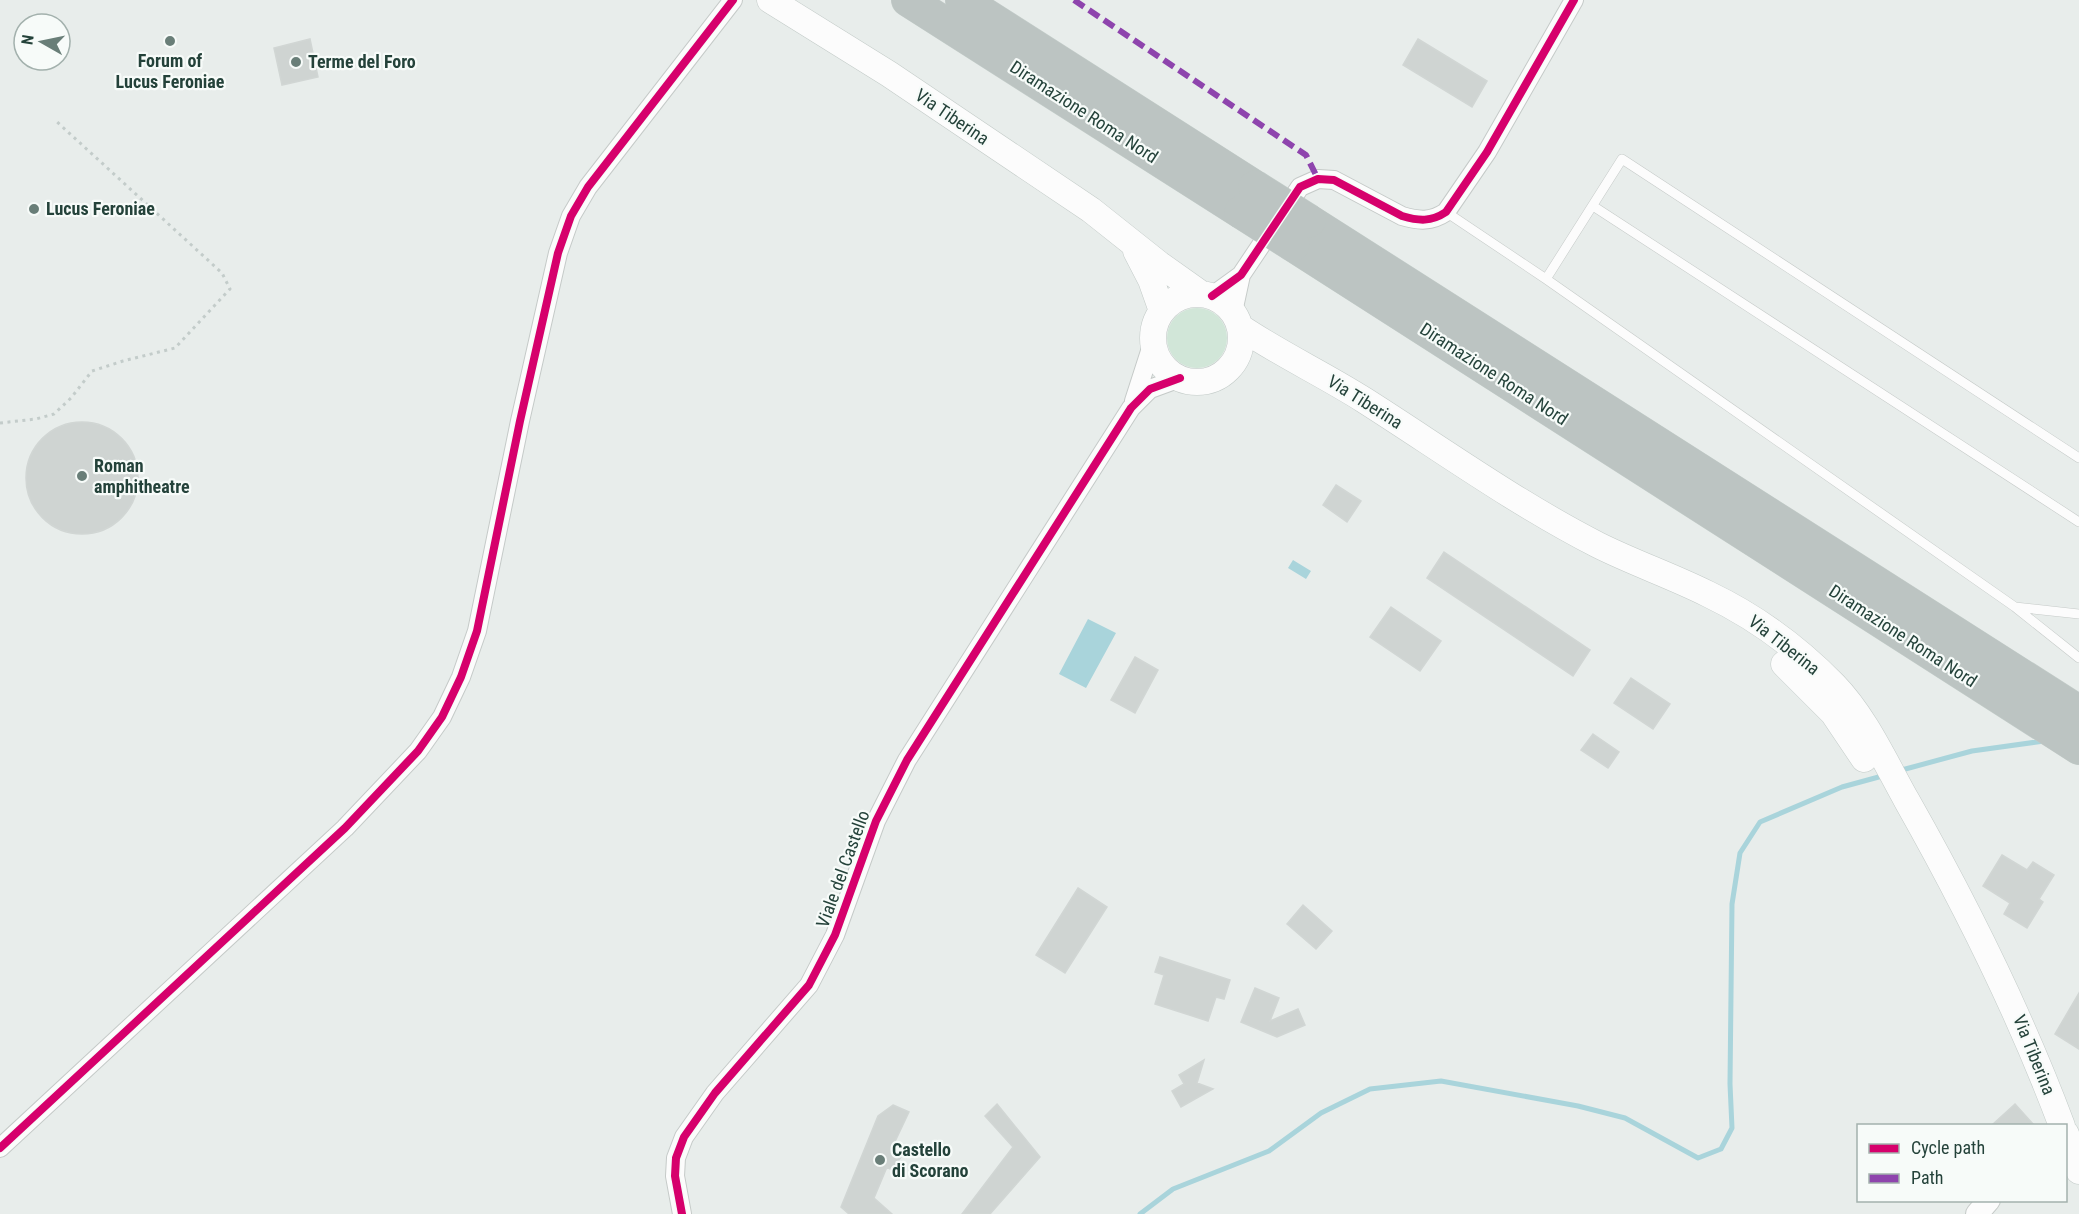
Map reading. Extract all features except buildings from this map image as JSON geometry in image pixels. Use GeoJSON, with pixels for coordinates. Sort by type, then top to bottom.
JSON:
{"type":"FeatureCollection","features":[{"type":"Feature","properties":{"kind":"highway","name":"Diramazione Roma Nord"},"geometry":{"type":"LineString","coordinates":[[908,0],[1248,200],[2079,712]]}},
{"type":"Feature","properties":{"kind":"highway","name":"Diramazione Roma Nord"},"geometry":{"type":"LineString","coordinates":[[962,0],[1248,200]]}},
{"type":"Feature","properties":{"kind":"highway","name":"Diramazione Roma Nord"},"geometry":{"type":"LineString","coordinates":[[1301,233],[2079,748]]}},
{"type":"Feature","properties":{"kind":"main road","name":"Via Tiberina"},"geometry":{"type":"LineString","coordinates":[[770,0],[918,94],[1091,210],[1159,264],[1206,295]]}},
{"type":"Feature","properties":{"kind":"main road"},"geometry":{"type":"LineString","coordinates":[[1130,241],[1151,280],[1162,311]]}},
{"type":"Feature","properties":{"kind":"main road"},"geometry":{"type":"LineString","coordinates":[[1236,319],[1241,339],[1239,350],[1234,361],[1216,377],[1192,382],[1180,378],[1170,373],[1156,354],[1153,331],[1162,311],[1172,301],[1185,295],[1206,295],[1224,303],[1236,319],[1299,364]]}},
{"type":"Feature","properties":{"kind":"main road"},"geometry":{"type":"LineString","coordinates":[[1226,370],[1262,360],[1299,364]]}},
{"type":"Feature","properties":{"kind":"main road","name":"Via Tiberina"},"geometry":{"type":"LineString","coordinates":[[1299,364],[1323,375],[1356,395],[1515,500],[1700,603],[1762,646],[1786,665],[1820,698],[1867,748],[1897,803],[1957,891],[2032,1047],[2061,1124]]}},
{"type":"Feature","properties":{"kind":"main road","name":"Via Tiberina"},"geometry":{"type":"LineString","coordinates":[[2067,1140],[2079,1171]]}},
{"type":"Feature","properties":{"kind":"street"},"geometry":{"type":"LineString","coordinates":[[0,1148],[345,828],[418,751],[442,717],[461,677],[477,631],[535,354],[558,253],[571,216],[588,187],[733,0]]}},
{"type":"Feature","properties":{"kind":"street"},"geometry":{"type":"LineString","coordinates":[[1236,319],[1242,275],[1300,187],[1318,179],[1334,180],[1402,216],[1426,221],[1446,212],[1487,152],[1574,0]]}},
{"type":"Feature","properties":{"kind":"street"},"geometry":{"type":"LineString","coordinates":[[1206,295],[1242,275]]}},
{"type":"Feature","properties":{"kind":"street"},"geometry":{"type":"LineString","coordinates":[[1131,408],[1144,376],[1153,342]]}},
{"type":"Feature","properties":{"kind":"street"},"geometry":{"type":"LineString","coordinates":[[1131,408],[1150,389],[1161,383],[1180,378]]}},
{"type":"Feature","properties":{"kind":"street","name":"Viale del Castello"},"geometry":{"type":"LineString","coordinates":[[682,1214],[675,1176],[676,1158],[684,1137],[715,1093],[808,984],[835,935],[873,829],[907,760],[1131,408]]}},
{"type":"Feature","properties":{"kind":"street"},"geometry":{"type":"LineString","coordinates":[[1977,1214],[1987,1202]]}},
{"type":"Feature","properties":{"kind":"lane"},"geometry":{"type":"LineString","coordinates":[[1546,279],[1622,159],[2079,458]]}},
{"type":"Feature","properties":{"kind":"lane"},"geometry":{"type":"LineString","coordinates":[[1593,206],[2079,522]]}},
{"type":"Feature","properties":{"kind":"lane"},"geometry":{"type":"LineString","coordinates":[[1446,212],[1546,279],[2015,607],[2079,658]]}},
{"type":"Feature","properties":{"kind":"lane"},"geometry":{"type":"LineString","coordinates":[[2015,607],[2079,614]]}},
{"type":"Feature","properties":{"kind":"path"},"geometry":{"type":"LineString","coordinates":[[0,423],[54,414],[71,398],[92,371],[175,348],[230,289],[222,273],[56,121]]}},
{"type":"Feature","properties":{"kind":"green space"},"geometry":{"type":"Polygon","coordinates":[[[1191,308],[1203,308],[1214,313],[1222,321],[1227,338],[1225,350],[1214,363],[1203,368],[1191,368],[1180,363],[1172,355],[1167,344],[1167,332],[1172,321],[1180,313],[1191,308]]]}},
{"type":"Feature","properties":{"kind":"water"},"geometry":{"type":"Polygon","coordinates":[[[1293,560],[1311,571],[1306,579],[1288,568],[1293,560]]]}},
{"type":"Feature","properties":{"kind":"water"},"geometry":{"type":"Polygon","coordinates":[[[1088,619],[1116,633],[1086,688],[1059,674],[1088,619]]]}},
{"type":"Feature","properties":{"kind":"waterway"},"geometry":{"type":"LineString","coordinates":[[1898,771],[1972,751],[2044,741]]}},
{"type":"Feature","properties":{"kind":"waterway"},"geometry":{"type":"LineString","coordinates":[[1140,1214],[1173,1189],[1269,1151],[1321,1113],[1370,1089],[1441,1081],[1578,1106],[1625,1118],[1698,1158],[1721,1149],[1732,1128],[1730,1084],[1732,904],[1740,853],[1760,822],[1842,787],[1886,775]]}},
{"type":"Feature","properties":{"kind":"marked path"},"geometry":{"type":"LineString","coordinates":[[1074,0],[1306,155],[1318,179]]}},
{"type":"Feature","properties":{"kind":"cycle path"},"geometry":{"type":"LineString","coordinates":[[0,1148],[345,828],[418,751],[442,717],[461,677],[477,631],[520,421],[558,253],[571,216],[588,187],[733,0]]}},
{"type":"Feature","properties":{"kind":"cycle path"},"geometry":{"type":"LineString","coordinates":[[1212,296],[1241,275],[1300,187],[1318,179],[1334,180],[1408,218],[1430,219],[1446,212],[1487,152],[1574,0]]}},
{"type":"Feature","properties":{"kind":"cycle path"},"geometry":{"type":"LineString","coordinates":[[682,1214],[675,1176],[676,1158],[684,1137],[715,1093],[809,985],[835,935],[876,821],[907,760],[1131,408],[1150,389],[1180,378]]}},
{"type":"Feature","properties":{"kind":"place","name":"Forum of Lucus Feroniae"},"geometry":{"type":"Point","coordinates":[170,41]}},
{"type":"Feature","properties":{"kind":"place","name":"Terme del Foro"},"geometry":{"type":"Point","coordinates":[296,62]}},
{"type":"Feature","properties":{"kind":"place","name":"Lucus Feroniae"},"geometry":{"type":"Point","coordinates":[34,209]}},
{"type":"Feature","properties":{"kind":"place","name":"Roman amphitheatre"},"geometry":{"type":"Point","coordinates":[82,476]}},
{"type":"Feature","properties":{"kind":"place","name":"Castello di Scorano"},"geometry":{"type":"Point","coordinates":[880,1160]}}]}
